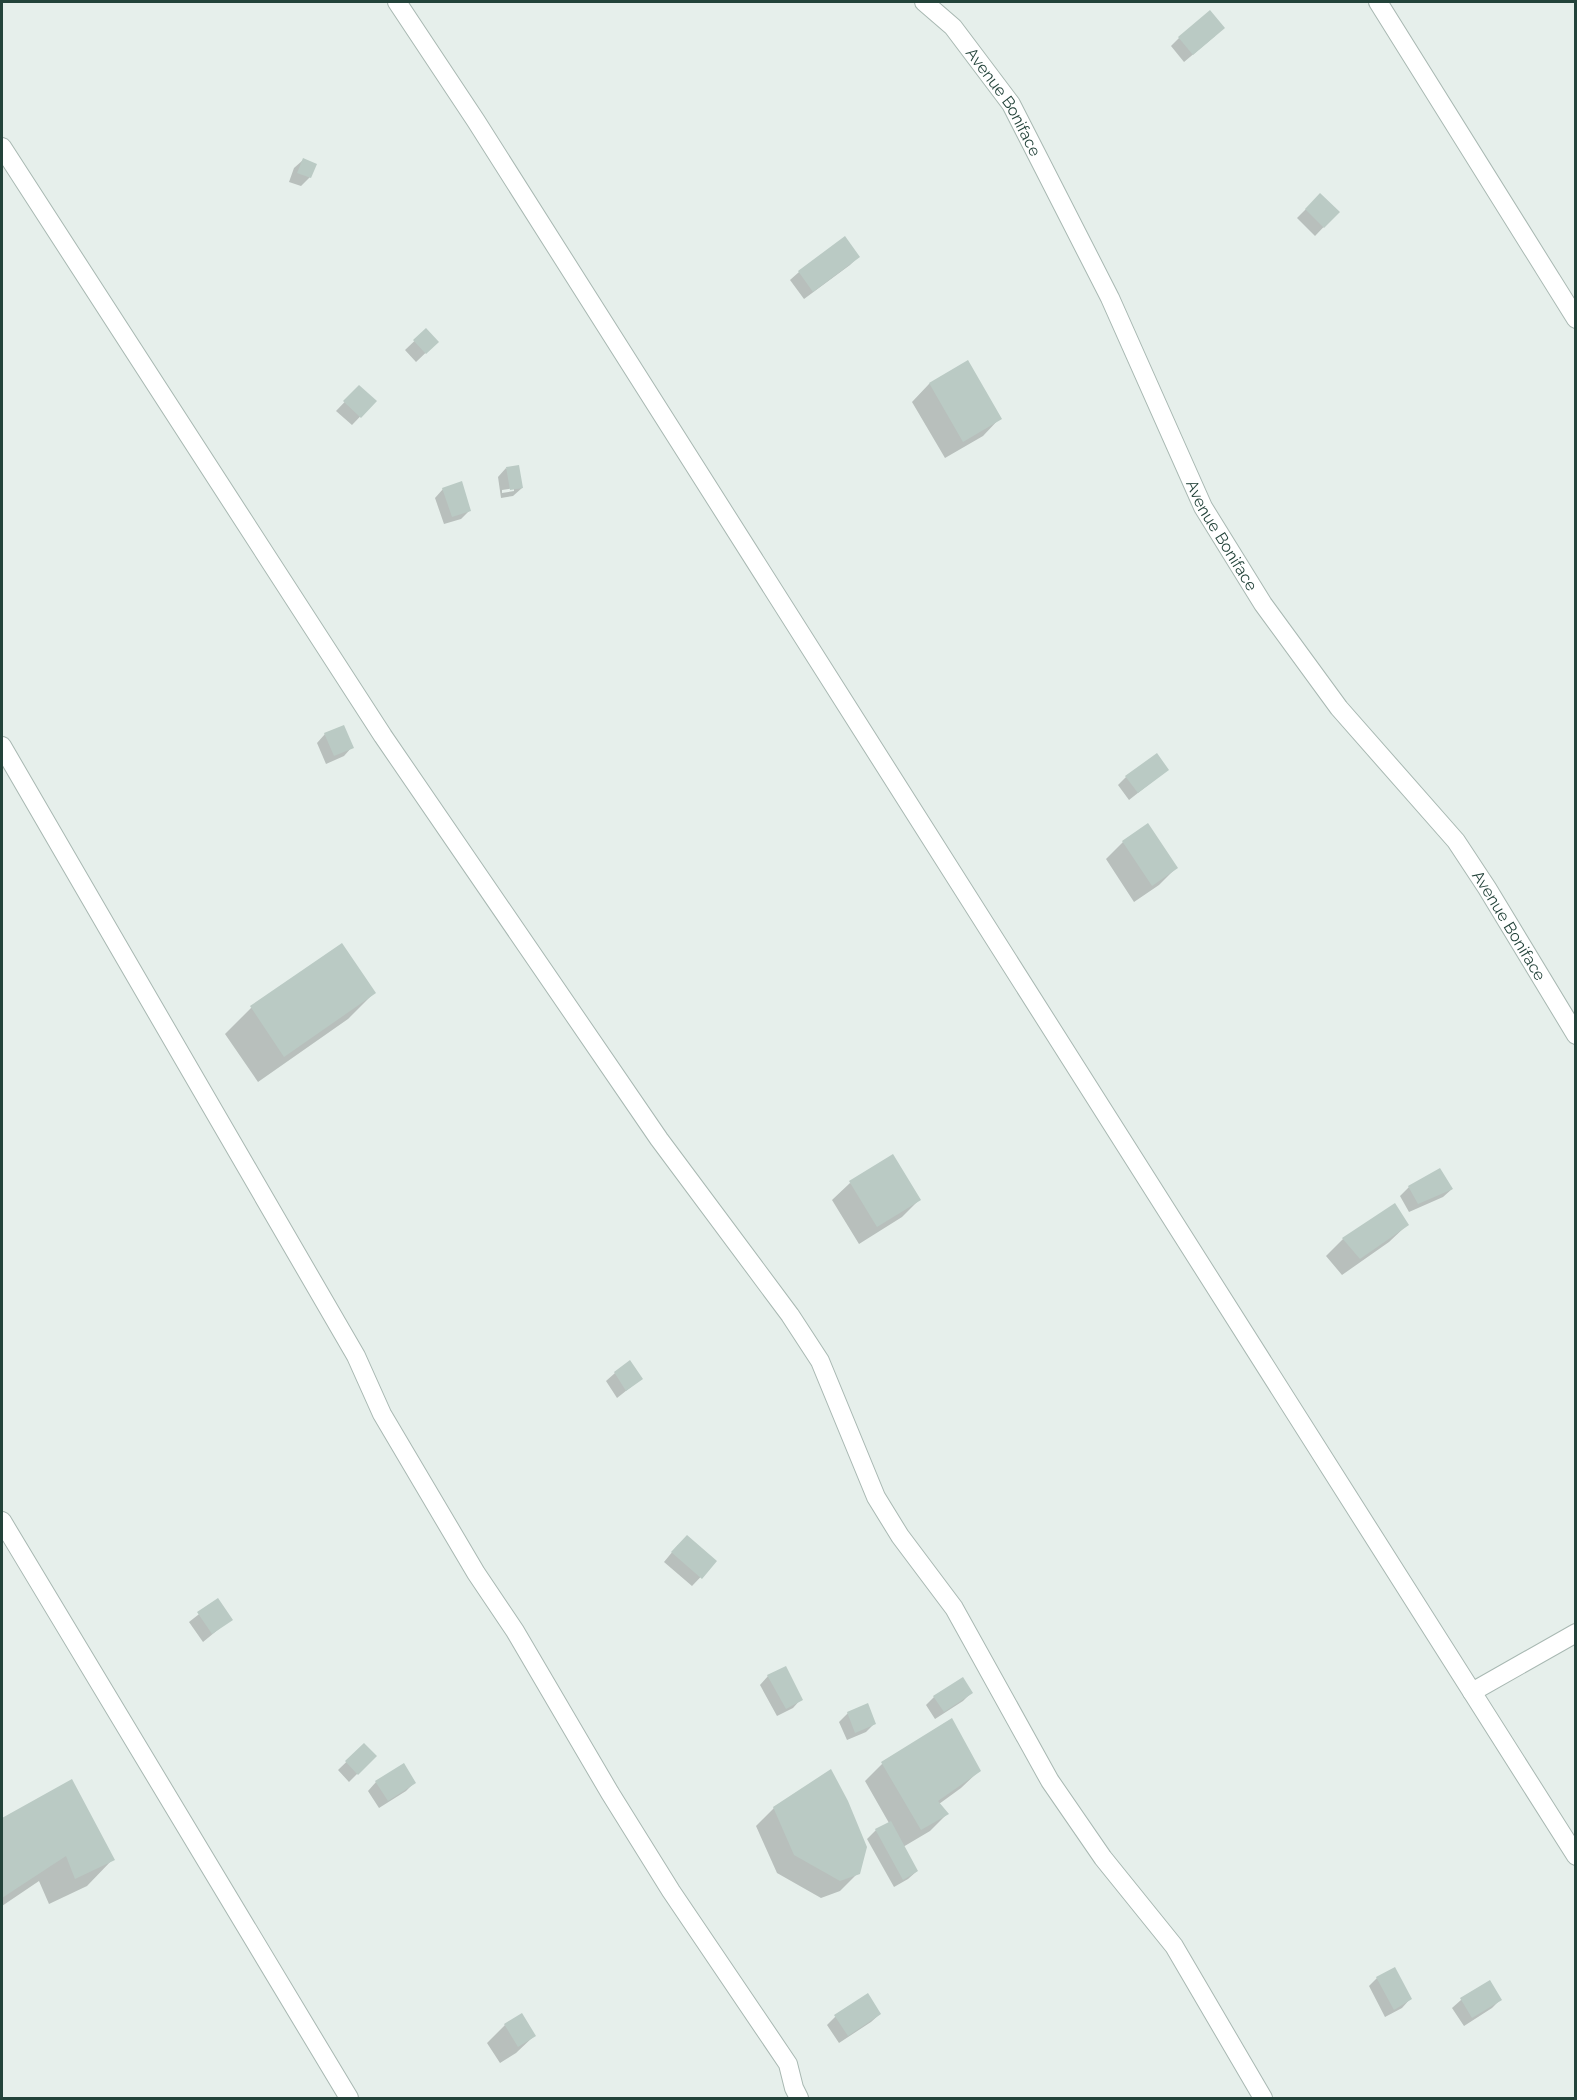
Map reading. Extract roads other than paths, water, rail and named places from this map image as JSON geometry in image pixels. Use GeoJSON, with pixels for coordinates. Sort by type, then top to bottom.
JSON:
{"type":"FeatureCollection","features":[{"type":"Feature","properties":{"kind":"street"},"geometry":{"type":"LineString","coordinates":[[397,2],[476,121],[1575,1856]]}},
{"type":"Feature","properties":{"kind":"street","name":"Avenue Boniface"},"geometry":{"type":"LineString","coordinates":[[924,2],[953,27],[1011,104],[1110,298],[1203,507],[1263,604],[1339,708],[1456,841],[1487,888],[1575,1035]]}},
{"type":"Feature","properties":{"kind":"street"},"geometry":{"type":"LineString","coordinates":[[1378,2],[1575,319]]}},
{"type":"Feature","properties":{"kind":"street"},"geometry":{"type":"LineString","coordinates":[[2,147],[390,746],[659,1138],[790,1315],[820,1361],[876,1497],[894,1526],[954,1608],[1050,1781],[1103,1858],[1174,1946],[1263,2098]]}},
{"type":"Feature","properties":{"kind":"street"},"geometry":{"type":"LineString","coordinates":[[2,746],[356,1356],[382,1414],[476,1573],[515,1631],[671,1892],[788,2064],[799,2098]]}},
{"type":"Feature","properties":{"kind":"street"},"geometry":{"type":"LineString","coordinates":[[2,1521],[349,2098]]}},
{"type":"Feature","properties":{"kind":"street"},"geometry":{"type":"LineString","coordinates":[[1472,1692],[1575,1633]]}}]}
